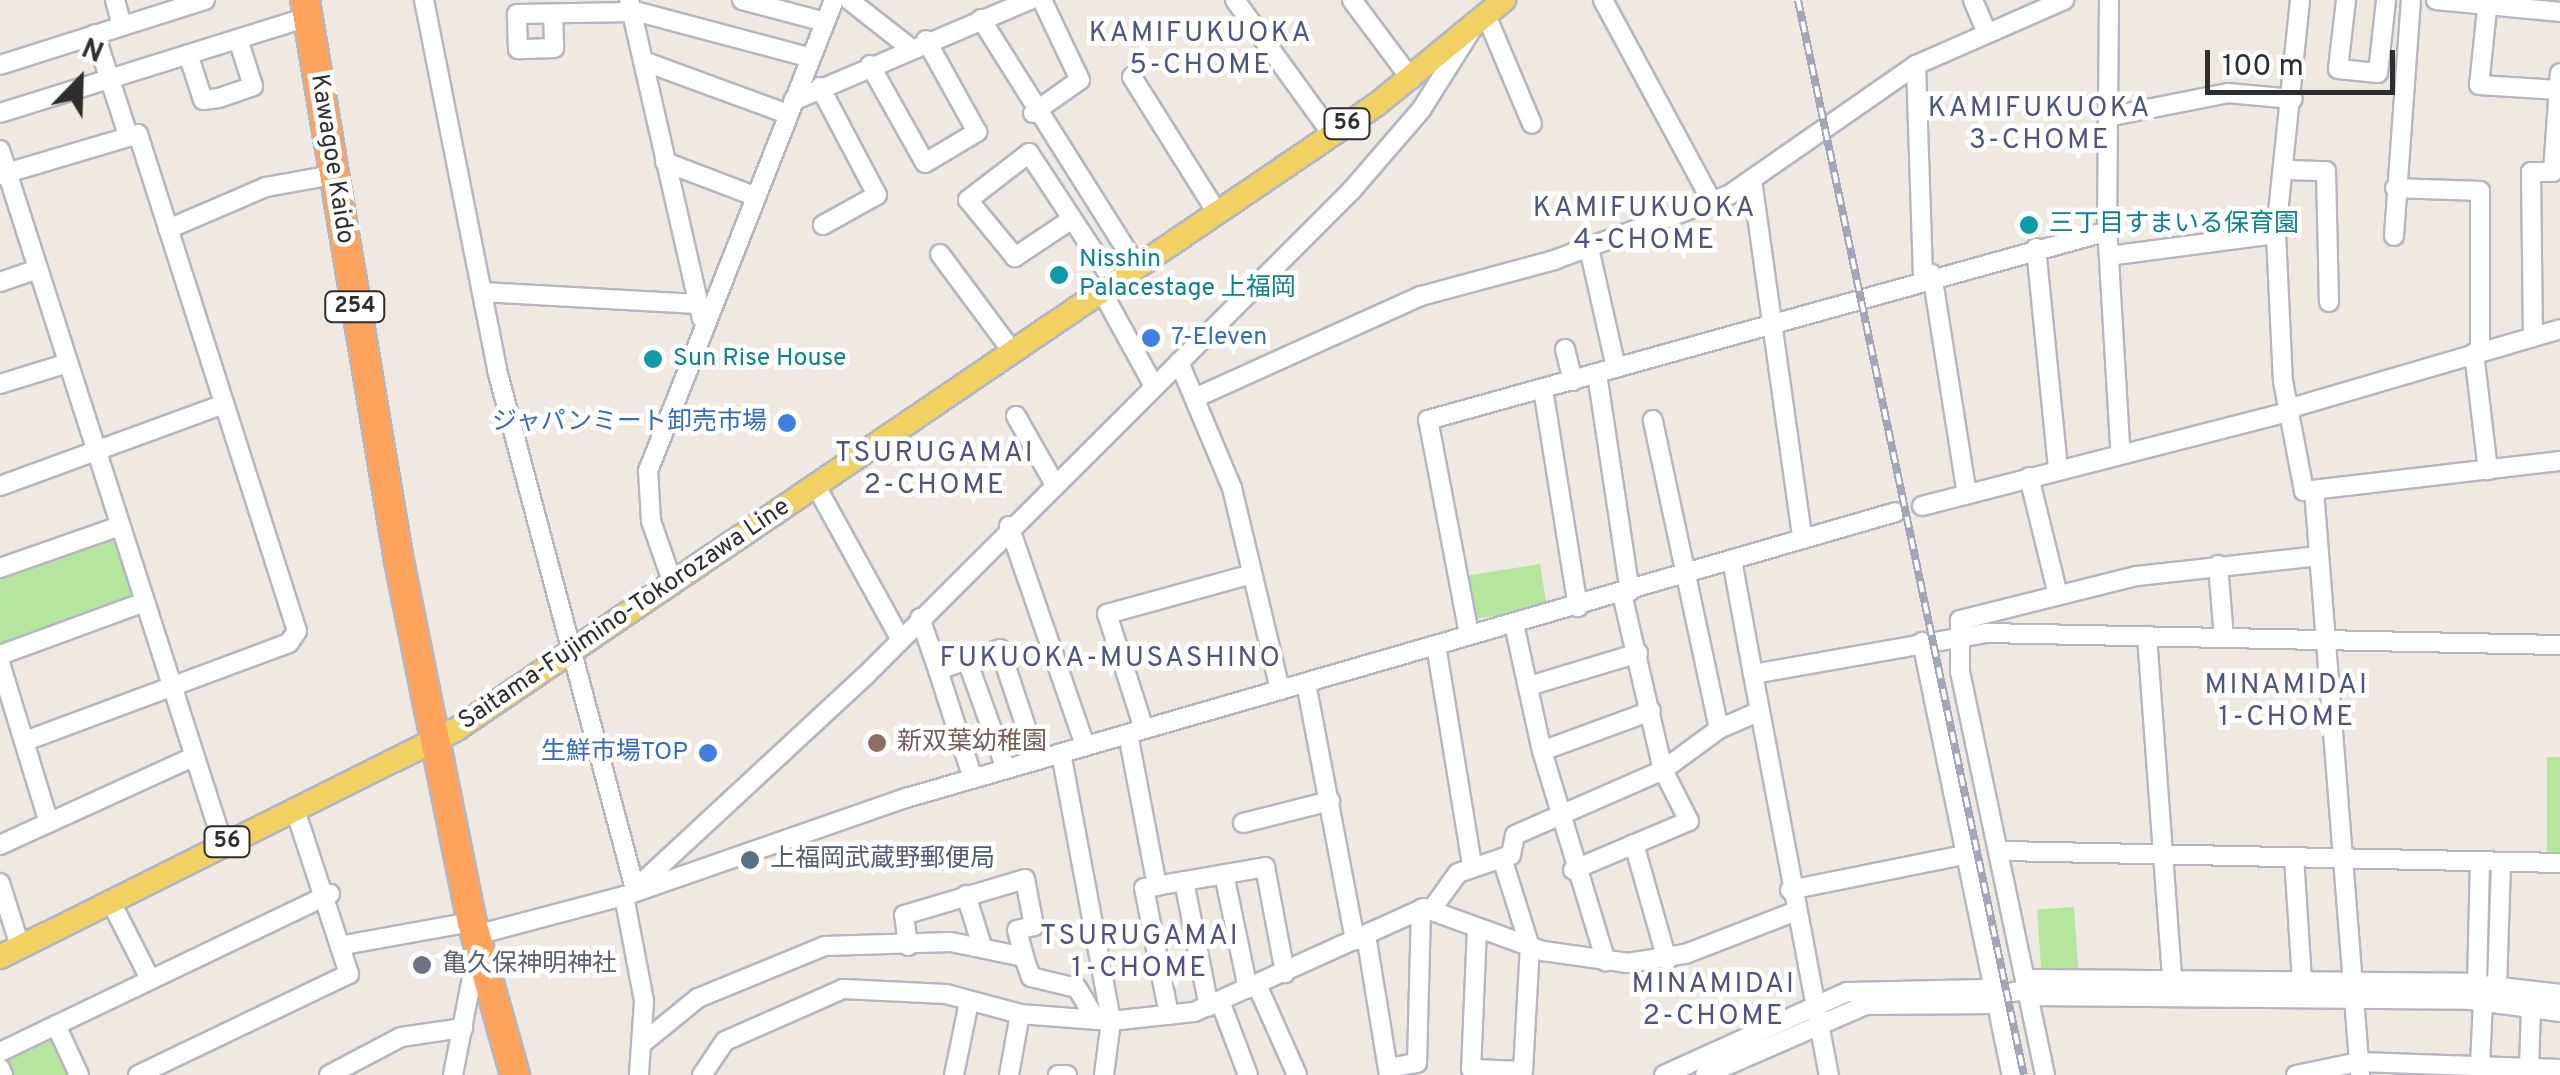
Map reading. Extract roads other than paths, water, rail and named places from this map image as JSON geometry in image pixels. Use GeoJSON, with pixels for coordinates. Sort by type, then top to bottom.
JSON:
{"type":"FeatureCollection","features":[{"type":"Feature","properties":{"kind":"highway","name":"Kawagoe Kaido"},"geometry":{"type":"LineString","coordinates":[[310,5],[332,175],[436,742],[475,934],[516,1075]]}},
{"type":"Feature","properties":{"kind":"highway","name":"Kawagoe Kaido"},"geometry":{"type":"LineString","coordinates":[[310,5],[397,454],[414,612]]}},
{"type":"Feature","properties":{"kind":"main road","name":"Saitama-Fujimino-Tokorozawa Line"},"geometry":{"type":"LineString","coordinates":[[10,951],[436,742],[1332,134],[1411,78],[1488,15]]}},
{"type":"Feature","properties":{"kind":"street"},"geometry":{"type":"LineString","coordinates":[[114,0],[122,26]]}},
{"type":"Feature","properties":{"kind":"street"},"geometry":{"type":"LineString","coordinates":[[0,65],[204,0]]}},
{"type":"Feature","properties":{"kind":"street"},"geometry":{"type":"LineString","coordinates":[[424,0],[482,292],[566,655],[630,892],[644,1042],[640,1075]]}},
{"type":"Feature","properties":{"kind":"street"},"geometry":{"type":"LineString","coordinates":[[742,0],[805,8],[825,22]]}},
{"type":"Feature","properties":{"kind":"street"},"geometry":{"type":"LineString","coordinates":[[672,581],[644,489],[700,312],[756,197],[808,57],[834,0]]}},
{"type":"Feature","properties":{"kind":"street"},"geometry":{"type":"LineString","coordinates":[[849,0],[917,43],[977,132],[926,163],[870,65]]}},
{"type":"Feature","properties":{"kind":"street"},"geometry":{"type":"LineString","coordinates":[[790,107],[820,87],[917,43],[1030,0]]}},
{"type":"Feature","properties":{"kind":"street"},"geometry":{"type":"LineString","coordinates":[[1033,113],[1080,80],[1042,0]]}},
{"type":"Feature","properties":{"kind":"street"},"geometry":{"type":"LineString","coordinates":[[1235,0],[1332,134]]}},
{"type":"Feature","properties":{"kind":"street"},"geometry":{"type":"LineString","coordinates":[[1352,0],[1411,78]]}},
{"type":"Feature","properties":{"kind":"street"},"geometry":{"type":"LineString","coordinates":[[1603,0],[1712,202]]}},
{"type":"Feature","properties":{"kind":"street"},"geometry":{"type":"LineString","coordinates":[[1973,0],[1986,30]]}},
{"type":"Feature","properties":{"kind":"street"},"geometry":{"type":"LineString","coordinates":[[1197,398],[1420,296],[1589,248],[1712,202],[1752,180],[1916,65],[1986,30],[2064,0]]}},
{"type":"Feature","properties":{"kind":"street"},"geometry":{"type":"LineString","coordinates":[[2108,0],[2108,231],[2120,448]]}},
{"type":"Feature","properties":{"kind":"street"},"geometry":{"type":"LineString","coordinates":[[2300,0],[2288,170],[2276,234],[2287,411],[2304,490],[2560,461]]}},
{"type":"Feature","properties":{"kind":"street"},"geometry":{"type":"LineString","coordinates":[[2346,0],[2338,69],[2378,73],[2386,0]]}},
{"type":"Feature","properties":{"kind":"street"},"geometry":{"type":"LineString","coordinates":[[2394,236],[2411,0]]}},
{"type":"Feature","properties":{"kind":"street"},"geometry":{"type":"LineString","coordinates":[[2436,0],[2488,2],[2560,12]]}},
{"type":"Feature","properties":{"kind":"street"},"geometry":{"type":"LineString","coordinates":[[2488,2],[2479,85],[2559,100]]}},
{"type":"Feature","properties":{"kind":"street"},"geometry":{"type":"LineString","coordinates":[[0,113],[238,39],[310,5]]}},
{"type":"Feature","properties":{"kind":"street"},"geometry":{"type":"LineString","coordinates":[[630,7],[700,312]]}},
{"type":"Feature","properties":{"kind":"street"},"geometry":{"type":"LineString","coordinates":[[553,14],[630,7],[808,57]]}},
{"type":"Feature","properties":{"kind":"street"},"geometry":{"type":"LineString","coordinates":[[1488,15],[1532,124]]}},
{"type":"Feature","properties":{"kind":"street"},"geometry":{"type":"LineString","coordinates":[[630,892],[900,638],[1351,191],[1422,110],[1488,15]]}},
{"type":"Feature","properties":{"kind":"street"},"geometry":{"type":"LineString","coordinates":[[980,18],[1033,113],[1136,265]]}},
{"type":"Feature","properties":{"kind":"street"},"geometry":{"type":"LineString","coordinates":[[94,34],[128,134]]}},
{"type":"Feature","properties":{"kind":"street"},"geometry":{"type":"LineString","coordinates":[[188,54],[203,100],[219,98],[253,86],[238,39]]}},
{"type":"Feature","properties":{"kind":"street"},"geometry":{"type":"LineString","coordinates":[[643,61],[790,107]]}},
{"type":"Feature","properties":{"kind":"street"},"geometry":{"type":"LineString","coordinates":[[1916,65],[1927,275],[1967,494]]}},
{"type":"Feature","properties":{"kind":"street"},"geometry":{"type":"LineString","coordinates":[[2532,336],[2531,172],[2553,172],[2560,73]]}},
{"type":"Feature","properties":{"kind":"street"},"geometry":{"type":"LineString","coordinates":[[1132,77],[1216,211]]}},
{"type":"Feature","properties":{"kind":"street"},"geometry":{"type":"LineString","coordinates":[[820,87],[878,194],[823,225]]}},
{"type":"Feature","properties":{"kind":"street"},"geometry":{"type":"LineString","coordinates":[[2107,117],[2228,93],[2292,99]]}},
{"type":"Feature","properties":{"kind":"street"},"geometry":{"type":"LineString","coordinates":[[4,174],[138,134],[296,636],[26,741]]}},
{"type":"Feature","properties":{"kind":"street"},"geometry":{"type":"LineString","coordinates":[[0,150],[4,174],[222,844]]}},
{"type":"Feature","properties":{"kind":"street"},"geometry":{"type":"LineString","coordinates":[[1072,219],[1015,257],[968,200],[1029,153],[1072,219],[1154,386]]}},
{"type":"Feature","properties":{"kind":"street"},"geometry":{"type":"LineString","coordinates":[[665,162],[756,197]]}},
{"type":"Feature","properties":{"kind":"street"},"geometry":{"type":"LineString","coordinates":[[2288,170],[2326,171],[2329,302]]}},
{"type":"Feature","properties":{"kind":"street"},"geometry":{"type":"LineString","coordinates":[[168,229],[266,187],[332,175]]}},
{"type":"Feature","properties":{"kind":"street"},"geometry":{"type":"LineString","coordinates":[[1752,180],[1802,538]]}},
{"type":"Feature","properties":{"kind":"street"},"geometry":{"type":"LineString","coordinates":[[2395,188],[2480,191],[2477,352],[2488,470]]}},
{"type":"Feature","properties":{"kind":"street"},"geometry":{"type":"LineString","coordinates":[[1470,634],[1428,420],[1598,374],[1927,275],[2108,231]]}},
{"type":"Feature","properties":{"kind":"street"},"geometry":{"type":"LineString","coordinates":[[2109,256],[2276,234]]}},
{"type":"Feature","properties":{"kind":"street"},"geometry":{"type":"LineString","coordinates":[[1589,248],[1616,368]]}},
{"type":"Feature","properties":{"kind":"street"},"geometry":{"type":"LineString","coordinates":[[2036,248],[2058,467]]}},
{"type":"Feature","properties":{"kind":"street"},"geometry":{"type":"LineString","coordinates":[[940,254],[1012,351]]}},
{"type":"Feature","properties":{"kind":"street"},"geometry":{"type":"LineString","coordinates":[[0,282],[38,269]]}},
{"type":"Feature","properties":{"kind":"street"},"geometry":{"type":"LineString","coordinates":[[482,292],[700,312]]}},
{"type":"Feature","properties":{"kind":"street"},"geometry":{"type":"LineString","coordinates":[[1922,506],[2120,448],[2287,411],[2560,330]]}},
{"type":"Feature","properties":{"kind":"street"},"geometry":{"type":"LineString","coordinates":[[1565,349],[1573,381]]}},
{"type":"Feature","properties":{"kind":"street"},"geometry":{"type":"LineString","coordinates":[[1179,362],[1197,398],[1252,574],[1280,690]]}},
{"type":"Feature","properties":{"kind":"street"},"geometry":{"type":"LineString","coordinates":[[0,384],[68,363]]}},
{"type":"Feature","properties":{"kind":"street"},"geometry":{"type":"LineString","coordinates":[[1573,870],[1690,821],[1663,770],[1638,653],[1626,593],[1598,374]]}},
{"type":"Feature","properties":{"kind":"street"},"geometry":{"type":"LineString","coordinates":[[1543,389],[1578,607]]}},
{"type":"Feature","properties":{"kind":"street"},"geometry":{"type":"LineString","coordinates":[[0,486],[224,404]]}},
{"type":"Feature","properties":{"kind":"street"},"geometry":{"type":"LineString","coordinates":[[1016,416],[1054,483]]}},
{"type":"Feature","properties":{"kind":"street"},"geometry":{"type":"LineString","coordinates":[[1653,420],[1719,729]]}},
{"type":"Feature","properties":{"kind":"street"},"geometry":{"type":"LineString","coordinates":[[2030,476],[2057,591]]}},
{"type":"Feature","properties":{"kind":"street"},"geometry":{"type":"LineString","coordinates":[[816,486],[900,638]]}},
{"type":"Feature","properties":{"kind":"street"},"geometry":{"type":"LineString","coordinates":[[2314,490],[2359,1068]]}},
{"type":"Feature","properties":{"kind":"street"},"geometry":{"type":"LineString","coordinates":[[344,945],[475,934],[630,892],[973,778],[1470,634],[1578,607],[1896,512]]}},
{"type":"Feature","properties":{"kind":"street"},"geometry":{"type":"LineString","coordinates":[[0,568],[120,526]]}},
{"type":"Feature","properties":{"kind":"street"},"geometry":{"type":"LineString","coordinates":[[1009,526],[1085,746]]}},
{"type":"Feature","properties":{"kind":"street"},"geometry":{"type":"LineString","coordinates":[[2045,1075],[2031,988],[1956,636],[1971,612],[2057,591],[2218,565],[2320,556]]}},
{"type":"Feature","properties":{"kind":"street"},"geometry":{"type":"LineString","coordinates":[[1732,560],[1794,912],[1829,1075]]}},
{"type":"Feature","properties":{"kind":"street"},"geometry":{"type":"LineString","coordinates":[[2218,565],[2224,638]]}},
{"type":"Feature","properties":{"kind":"street"},"geometry":{"type":"LineString","coordinates":[[1156,886],[1136,732],[1107,614],[1252,574]]}},
{"type":"Feature","properties":{"kind":"street"},"geometry":{"type":"LineString","coordinates":[[0,654],[145,602]]}},
{"type":"Feature","properties":{"kind":"street"},"geometry":{"type":"LineString","coordinates":[[920,618],[973,778]]}},
{"type":"Feature","properties":{"kind":"street"},"geometry":{"type":"LineString","coordinates":[[1514,624],[1556,823],[1606,962]]}},
{"type":"Feature","properties":{"kind":"street"},"geometry":{"type":"LineString","coordinates":[[1753,674],[1956,636],[2147,636],[2560,646]]}},
{"type":"Feature","properties":{"kind":"street"},"geometry":{"type":"LineString","coordinates":[[2147,636],[2172,979]]}},
{"type":"Feature","properties":{"kind":"street"},"geometry":{"type":"LineString","coordinates":[[1922,642],[1991,996],[2012,1075]]}},
{"type":"Feature","properties":{"kind":"street"},"geometry":{"type":"LineString","coordinates":[[1436,645],[1472,865]]}},
{"type":"Feature","properties":{"kind":"street"},"geometry":{"type":"LineString","coordinates":[[938,670],[1000,649],[1037,760]]}},
{"type":"Feature","properties":{"kind":"street"},"geometry":{"type":"LineString","coordinates":[[1530,686],[1638,653]]}},
{"type":"Feature","properties":{"kind":"street"},"geometry":{"type":"LineString","coordinates":[[968,660],[1006,769]]}},
{"type":"Feature","properties":{"kind":"street"},"geometry":{"type":"LineString","coordinates":[[0,663],[50,823]]}},
{"type":"Feature","properties":{"kind":"street"},"geometry":{"type":"LineString","coordinates":[[1306,683],[1389,1072],[1417,1063],[1427,909]]}},
{"type":"Feature","properties":{"kind":"street"},"geometry":{"type":"LineString","coordinates":[[1542,752],[1651,711]]}},
{"type":"Feature","properties":{"kind":"street"},"geometry":{"type":"LineString","coordinates":[[1476,928],[1471,1069],[1524,1071],[1530,946],[1502,858],[1514,835],[1556,823],[1663,770],[1719,729],[1758,712]]}},
{"type":"Feature","properties":{"kind":"street"},"geometry":{"type":"LineString","coordinates":[[1061,753],[1103,1021],[1104,1075]]}},
{"type":"Feature","properties":{"kind":"street"},"geometry":{"type":"LineString","coordinates":[[0,845],[193,757]]}},
{"type":"Feature","properties":{"kind":"street"},"geometry":{"type":"LineString","coordinates":[[1244,824],[1330,801]]}},
{"type":"Feature","properties":{"kind":"street"},"geometry":{"type":"LineString","coordinates":[[138,1075],[344,980],[344,945],[330,894],[295,810]]}},
{"type":"Feature","properties":{"kind":"street"},"geometry":{"type":"LineString","coordinates":[[1634,844],[1667,960]]}},
{"type":"Feature","properties":{"kind":"street"},"geometry":{"type":"LineString","coordinates":[[2003,851],[2560,863]]}},
{"type":"Feature","properties":{"kind":"street"},"geometry":{"type":"LineString","coordinates":[[1790,890],[1963,856]]}},
{"type":"Feature","properties":{"kind":"street"},"geometry":{"type":"LineString","coordinates":[[715,1073],[725,1040],[844,990],[1103,1021],[1168,1015],[1214,1004],[1427,909],[1472,865],[1502,858]]}},
{"type":"Feature","properties":{"kind":"street"},"geometry":{"type":"LineString","coordinates":[[2294,858],[2302,980]]}},
{"type":"Feature","properties":{"kind":"street"},"geometry":{"type":"LineString","coordinates":[[2480,862],[2480,1065]]}},
{"type":"Feature","properties":{"kind":"street"},"geometry":{"type":"LineString","coordinates":[[2498,984],[2501,862]]}},
{"type":"Feature","properties":{"kind":"street"},"geometry":{"type":"LineString","coordinates":[[1168,1015],[1144,888],[1265,867],[1284,973]]}},
{"type":"Feature","properties":{"kind":"street"},"geometry":{"type":"LineString","coordinates":[[1224,874],[1253,987],[1297,1075]]}},
{"type":"Feature","properties":{"kind":"street"},"geometry":{"type":"LineString","coordinates":[[908,946],[904,914],[1025,880],[1034,926],[1017,930],[1031,977],[1078,988],[1103,1021]]}},
{"type":"Feature","properties":{"kind":"street"},"geometry":{"type":"LineString","coordinates":[[1184,881],[1214,1004],[1248,1075]]}},
{"type":"Feature","properties":{"kind":"street"},"geometry":{"type":"LineString","coordinates":[[0,883],[10,951]]}},
{"type":"Feature","properties":{"kind":"street"},"geometry":{"type":"LineString","coordinates":[[0,1052],[330,894]]}},
{"type":"Feature","properties":{"kind":"street"},"geometry":{"type":"LineString","coordinates":[[966,896],[982,946]]}},
{"type":"Feature","properties":{"kind":"street"},"geometry":{"type":"LineString","coordinates":[[110,900],[150,979]]}},
{"type":"Feature","properties":{"kind":"street"},"geometry":{"type":"LineString","coordinates":[[1427,909],[1530,946],[1606,962],[1667,960],[1794,912]]}},
{"type":"Feature","properties":{"kind":"street"},"geometry":{"type":"LineString","coordinates":[[453,1075],[475,934]]}},
{"type":"Feature","properties":{"kind":"street"},"geometry":{"type":"LineString","coordinates":[[644,1042],[698,998],[805,950],[982,946],[1024,957]]}},
{"type":"Feature","properties":{"kind":"street"},"geometry":{"type":"LineString","coordinates":[[1664,1075],[1816,1011],[1991,996],[2031,988],[2172,979],[2302,980],[2353,990]]}},
{"type":"Feature","properties":{"kind":"street"},"geometry":{"type":"LineString","coordinates":[[2480,992],[2498,984],[2560,994]]}},
{"type":"Feature","properties":{"kind":"street"},"geometry":{"type":"LineString","coordinates":[[2031,988],[2480,992],[2560,1012]]}},
{"type":"Feature","properties":{"kind":"street"},"geometry":{"type":"LineString","coordinates":[[954,1075],[969,1002]]}},
{"type":"Feature","properties":{"kind":"street"},"geometry":{"type":"LineString","coordinates":[[2529,1068],[2531,1007]]}},
{"type":"Feature","properties":{"kind":"street"},"geometry":{"type":"LineString","coordinates":[[1705,1075],[1816,1011]]}},
{"type":"Feature","properties":{"kind":"street"},"geometry":{"type":"LineString","coordinates":[[1009,1075],[1020,1014]]}},
{"type":"Feature","properties":{"kind":"street"},"geometry":{"type":"LineString","coordinates":[[56,1025],[79,1075]]}},
{"type":"Feature","properties":{"kind":"street"},"geometry":{"type":"LineString","coordinates":[[329,1075],[401,1037],[463,1028]]}},
{"type":"Feature","properties":{"kind":"street"},"geometry":{"type":"LineString","coordinates":[[2296,1075],[2359,1068],[2480,1065],[2560,1069]]}},
{"type":"Feature","properties":{"kind":"street"},"geometry":{"type":"LineString","coordinates":[[1058,1075],[1067,1075]]}},
{"type":"Feature","properties":{"kind":"railway"},"geometry":{"type":"LineString","coordinates":[[1798,0],[2024,1075]]}},
{"type":"Feature","properties":{"kind":"place","name":"三丁目すまいる保育園"},"geometry":{"type":"Point","coordinates":[2029,225]}},
{"type":"Feature","properties":{"kind":"place","name":"Nisshin Palacestage 上福岡"},"geometry":{"type":"Point","coordinates":[1059,275]}},
{"type":"Feature","properties":{"kind":"place","name":"7-Eleven"},"geometry":{"type":"Point","coordinates":[1151,338]}},
{"type":"Feature","properties":{"kind":"place","name":"Sun Rise House"},"geometry":{"type":"Point","coordinates":[653,359]}},
{"type":"Feature","properties":{"kind":"place","name":"ジャパンミート卸売市場"},"geometry":{"type":"Point","coordinates":[787,423]}},
{"type":"Feature","properties":{"kind":"place","name":"新双葉幼稚園"},"geometry":{"type":"Point","coordinates":[877,743]}},
{"type":"Feature","properties":{"kind":"place","name":"生鮮市場TOP"},"geometry":{"type":"Point","coordinates":[708,753]}},
{"type":"Feature","properties":{"kind":"place","name":"上福岡武蔵野郵便局"},"geometry":{"type":"Point","coordinates":[750,860]}},
{"type":"Feature","properties":{"kind":"place","name":"亀久保神明神社"},"geometry":{"type":"Point","coordinates":[422,965]}},
{"type":"Feature","properties":{"kind":"district","name":"KAMIFUKUOKA 5-CHOME"},"geometry":{"type":"Point","coordinates":[1201,50]}},
{"type":"Feature","properties":{"kind":"district","name":"KAMIFUKUOKA 3-CHOME"},"geometry":{"type":"Point","coordinates":[2040,125]}},
{"type":"Feature","properties":{"kind":"district","name":"KAMIFUKUOKA 4-CHOME"},"geometry":{"type":"Point","coordinates":[1645,225]}},
{"type":"Feature","properties":{"kind":"district","name":"TSURUGAMAI 2-CHOME"},"geometry":{"type":"Point","coordinates":[935,470]}},
{"type":"Feature","properties":{"kind":"district","name":"FUKUOKA-MUSASHINO"},"geometry":{"type":"Point","coordinates":[1111,659]}},
{"type":"Feature","properties":{"kind":"district","name":"MINAMIDAI 1-CHOME"},"geometry":{"type":"Point","coordinates":[2287,702]}},
{"type":"Feature","properties":{"kind":"district","name":"TSURUGAMAI 1-CHOME"},"geometry":{"type":"Point","coordinates":[1140,953]}},
{"type":"Feature","properties":{"kind":"district","name":"MINAMIDAI 2-CHOME"},"geometry":{"type":"Point","coordinates":[1714,1001]}}]}
